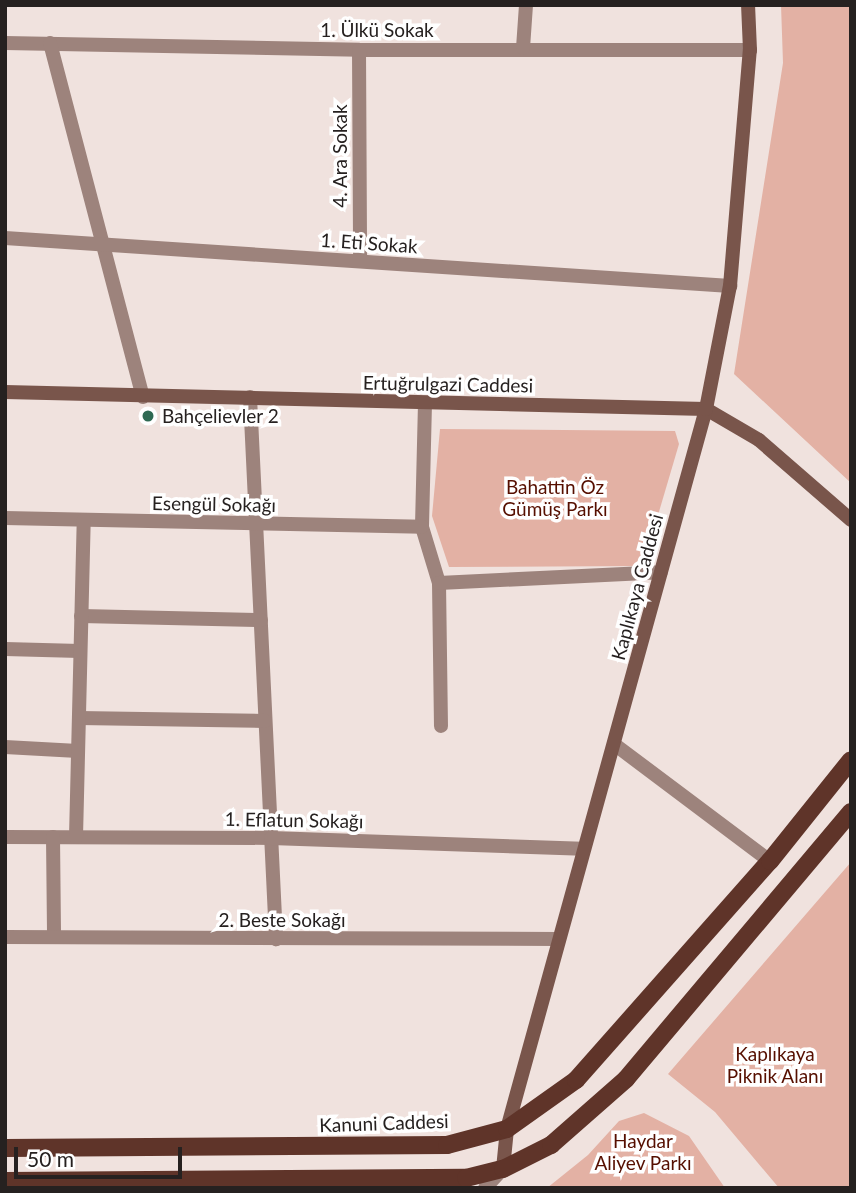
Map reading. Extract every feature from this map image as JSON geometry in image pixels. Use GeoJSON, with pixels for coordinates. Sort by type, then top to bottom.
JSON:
{"type":"FeatureCollection","features":[{"type":"Feature","properties":{"kind":"main road","name":"Kaplıkaya Caddesi"},"geometry":{"type":"LineString","coordinates":[[503,1170],[507,1129],[582,849],[614,744],[706,409],[730,286],[750,50],[748,5]]}},
{"type":"Feature","properties":{"kind":"main road","name":"Ertuğrulgazi Caddesi"},"geometry":{"type":"LineString","coordinates":[[5,393],[706,409],[759,440],[851,520]]}},
{"type":"Feature","properties":{"kind":"main road","name":"Kanuni Caddesi"},"geometry":{"type":"LineString","coordinates":[[5,1148],[447,1145],[507,1129],[576,1080],[771,861],[851,760]]}},
{"type":"Feature","properties":{"kind":"main road"},"geometry":{"type":"LineString","coordinates":[[5,1181],[466,1178],[503,1170],[551,1145],[626,1079],[851,812]]}},
{"type":"Feature","properties":{"kind":"street"},"geometry":{"type":"LineString","coordinates":[[523,48],[526,5]]}},
{"type":"Feature","properties":{"kind":"street","name":"1. Ülkü Sokak"},"geometry":{"type":"LineString","coordinates":[[5,43],[359,50],[750,50]]}},
{"type":"Feature","properties":{"kind":"street"},"geometry":{"type":"LineString","coordinates":[[50,43],[143,397]]}},
{"type":"Feature","properties":{"kind":"street","name":"4. Ara Sokak"},"geometry":{"type":"LineString","coordinates":[[359,50],[360,261]]}},
{"type":"Feature","properties":{"kind":"street","name":"1. Eti Sokak"},"geometry":{"type":"LineString","coordinates":[[5,238],[730,286]]}},
{"type":"Feature","properties":{"kind":"street"},"geometry":{"type":"LineString","coordinates":[[250,397],[276,939]]}},
{"type":"Feature","properties":{"kind":"street"},"geometry":{"type":"LineString","coordinates":[[425,402],[422,527],[439,583],[441,726]]}},
{"type":"Feature","properties":{"kind":"street","name":"Esengül Sokağı"},"geometry":{"type":"LineString","coordinates":[[5,518],[422,527]]}},
{"type":"Feature","properties":{"kind":"street"},"geometry":{"type":"LineString","coordinates":[[76,837],[84,520]]}},
{"type":"Feature","properties":{"kind":"street"},"geometry":{"type":"LineString","coordinates":[[439,583],[661,572]]}},
{"type":"Feature","properties":{"kind":"street"},"geometry":{"type":"LineString","coordinates":[[81,616],[261,620]]}},
{"type":"Feature","properties":{"kind":"street"},"geometry":{"type":"LineString","coordinates":[[5,649],[80,651]]}},
{"type":"Feature","properties":{"kind":"street"},"geometry":{"type":"LineString","coordinates":[[79,718],[265,721]]}},
{"type":"Feature","properties":{"kind":"street"},"geometry":{"type":"LineString","coordinates":[[614,744],[771,861]]}},
{"type":"Feature","properties":{"kind":"street"},"geometry":{"type":"LineString","coordinates":[[5,747],[78,751]]}},
{"type":"Feature","properties":{"kind":"street","name":"1. Eflatun Sokağı"},"geometry":{"type":"LineString","coordinates":[[5,837],[271,838],[582,849]]}},
{"type":"Feature","properties":{"kind":"street"},"geometry":{"type":"LineString","coordinates":[[53,837],[54,937]]}},
{"type":"Feature","properties":{"kind":"street","name":"2. Beste Sokağı"},"geometry":{"type":"LineString","coordinates":[[5,937],[559,939]]}},
{"type":"Feature","properties":{"kind":"street"},"geometry":{"type":"LineString","coordinates":[[485,1188],[503,1170]]}},
{"type":"Feature","properties":{"kind":"green space"},"geometry":{"type":"Polygon","coordinates":[[[781,5],[851,5],[851,483],[734,374],[783,63],[781,5]]]}},
{"type":"Feature","properties":{"kind":"green space","name":"Bahattin Öz Gümüş Parkı"},"geometry":{"type":"Polygon","coordinates":[[[440,429],[675,431],[679,444],[643,566],[449,567],[432,516],[440,429]]]}},
{"type":"Feature","properties":{"kind":"green space","name":"Kaplıkaya Piknik Alanı"},"geometry":{"type":"Polygon","coordinates":[[[851,862],[851,1188],[779,1188],[715,1112],[668,1074],[851,862]]]}},
{"type":"Feature","properties":{"kind":"green space","name":"Haydar Aliyev Parkı"},"geometry":{"type":"Polygon","coordinates":[[[644,1113],[689,1136],[725,1188],[547,1188],[588,1155],[619,1121],[644,1113]]]}},
{"type":"Feature","properties":{"kind":"place","name":"Bahçelievler 2"},"geometry":{"type":"Point","coordinates":[148,416]}}]}
